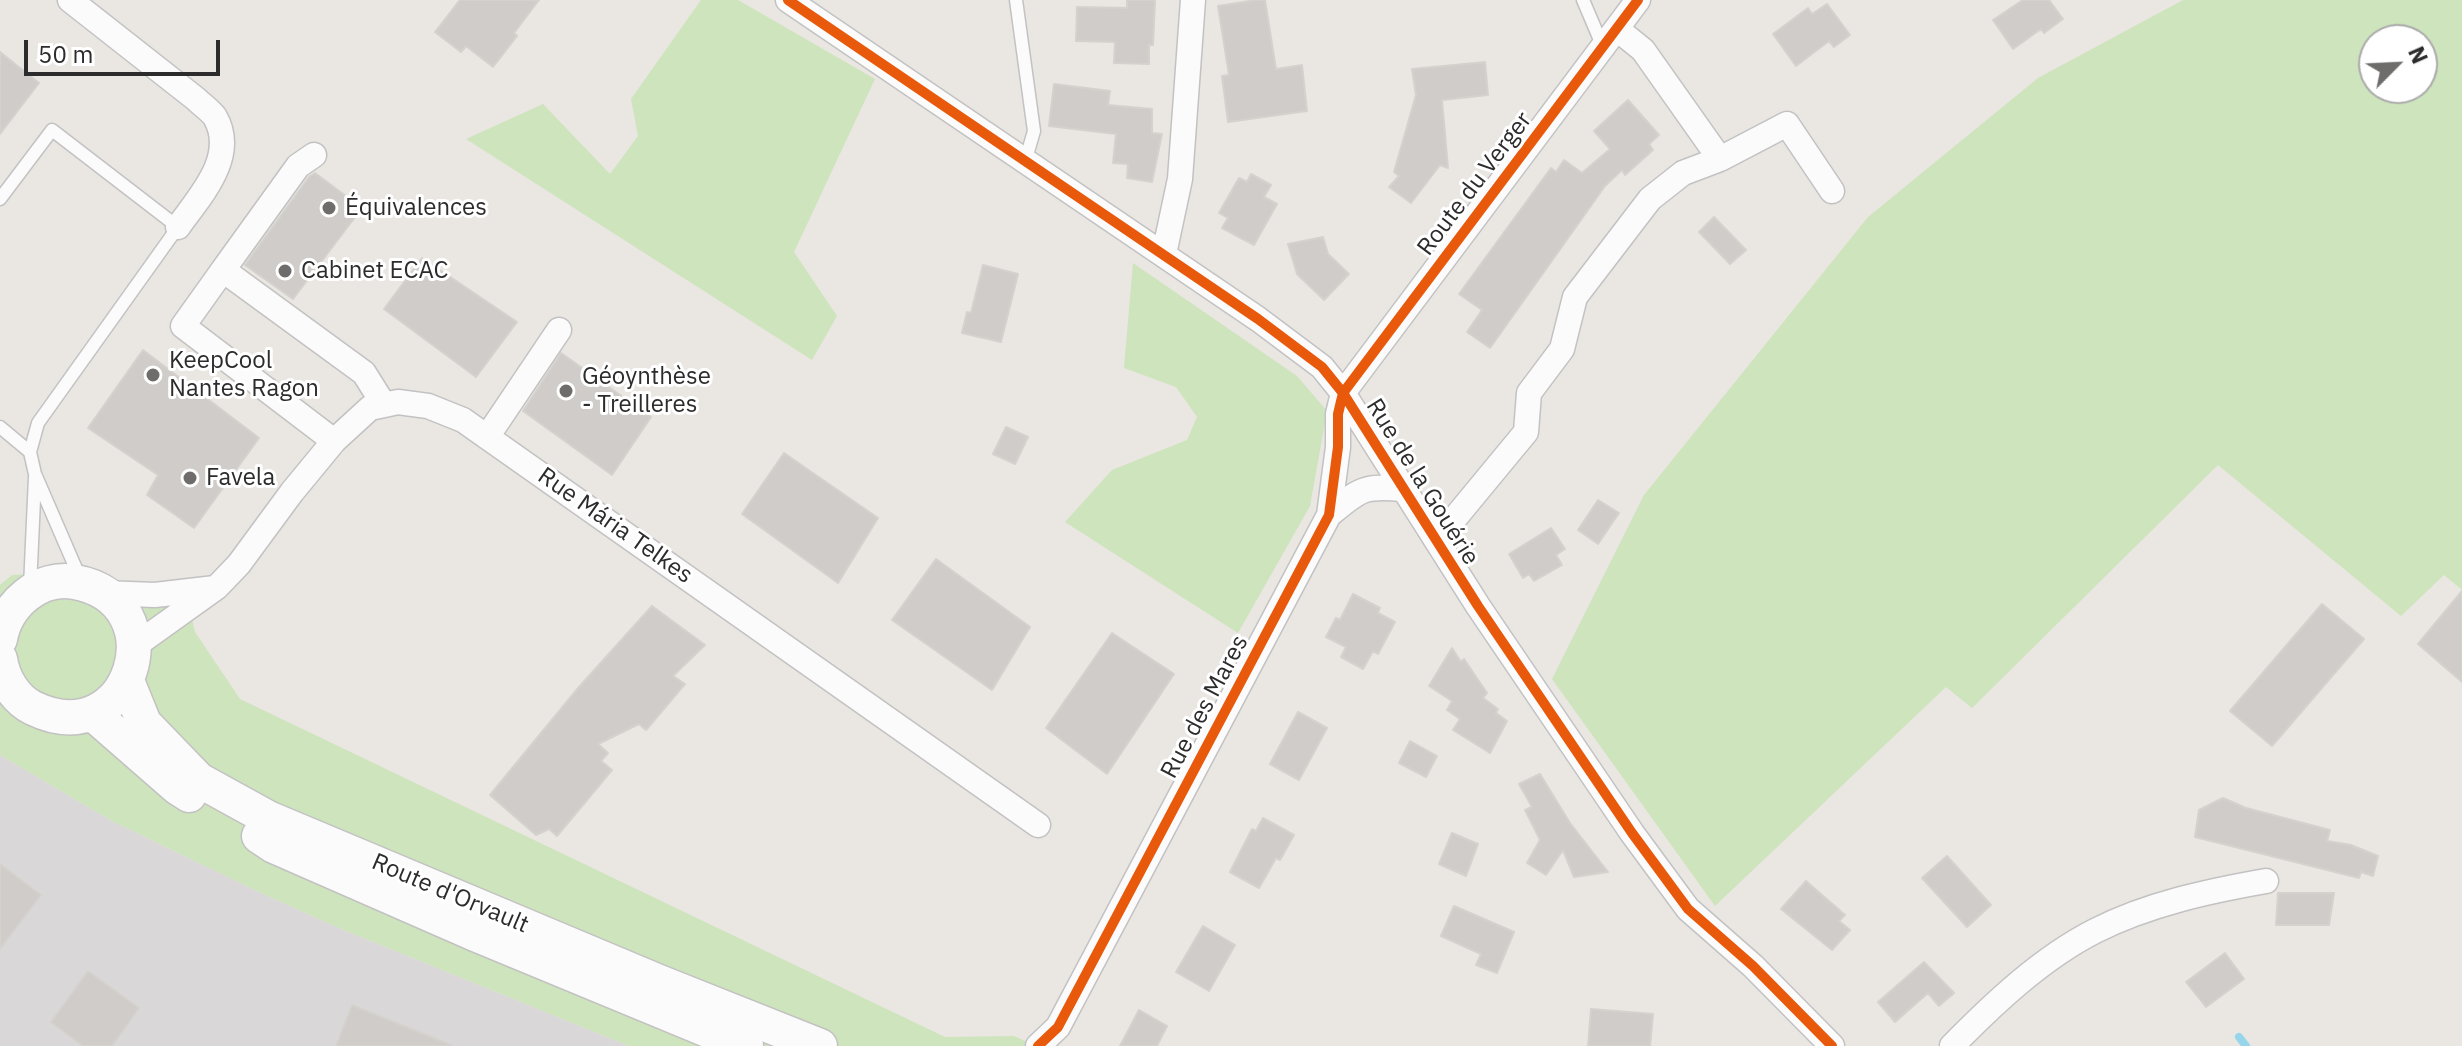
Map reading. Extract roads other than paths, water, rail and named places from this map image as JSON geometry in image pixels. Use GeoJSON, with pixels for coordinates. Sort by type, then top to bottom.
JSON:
{"type":"FeatureCollection","features":[{"type":"Feature","properties":{"kind":"street"},"geometry":{"type":"LineString","coordinates":[[70,0],[196,99],[215,118],[221,139],[219,166],[178,227]]}},
{"type":"Feature","properties":{"kind":"street","name":"Rue de la Gouérie"},"geometry":{"type":"LineString","coordinates":[[788,0],[1164,254],[1322,367],[1343,393],[1402,489],[1632,833],[1688,909],[1753,966],[1832,1046]]}},
{"type":"Feature","properties":{"kind":"street"},"geometry":{"type":"LineString","coordinates":[[1164,254],[1180,179],[1193,0]]}},
{"type":"Feature","properties":{"kind":"street","name":"Route du Verger"},"geometry":{"type":"LineString","coordinates":[[1343,393],[1638,0]]}},
{"type":"Feature","properties":{"kind":"street"},"geometry":{"type":"LineString","coordinates":[[1610,38],[1643,50],[1720,159]]}},
{"type":"Feature","properties":{"kind":"street"},"geometry":{"type":"LineString","coordinates":[[1434,537],[1450,524],[1526,432],[1529,393],[1562,349],[1575,297],[1650,199],[1683,173],[1720,159],[1787,124],[1832,191]]}},
{"type":"Feature","properties":{"kind":"street"},"geometry":{"type":"LineString","coordinates":[[314,155],[298,166],[183,326],[334,441]]}},
{"type":"Feature","properties":{"kind":"street"},"geometry":{"type":"LineString","coordinates":[[136,645],[217,587],[239,564],[334,441],[370,408],[384,405],[364,373],[223,270]]}},
{"type":"Feature","properties":{"kind":"street"},"geometry":{"type":"LineString","coordinates":[[487,437],[559,330]]}},
{"type":"Feature","properties":{"kind":"street","name":"Rue des Mares"},"geometry":{"type":"LineString","coordinates":[[1038,1046],[1057,1036],[1329,515],[1338,447],[1338,414],[1343,393]]}},
{"type":"Feature","properties":{"kind":"street","name":"Rue Mária Telkes"},"geometry":{"type":"LineString","coordinates":[[384,405],[398,402],[428,406],[463,420],[1038,825]]}},
{"type":"Feature","properties":{"kind":"street","name":"Rue des Mares"},"geometry":{"type":"LineString","coordinates":[[1329,515],[1353,495],[1372,486],[1402,489]]}},
{"type":"Feature","properties":{"kind":"street"},"geometry":{"type":"LineString","coordinates":[[73,581],[93,588],[113,599],[127,617],[136,645],[127,681],[118,694],[92,713],[70,718],[48,715],[27,705],[11,690],[0,659],[2,626],[15,603],[51,583],[73,581]]}},
{"type":"Feature","properties":{"kind":"street"},"geometry":{"type":"LineString","coordinates":[[93,588],[155,595],[217,587]]}},
{"type":"Feature","properties":{"kind":"street","name":"Route d'Orvault"},"geometry":{"type":"LineString","coordinates":[[127,681],[144,723],[199,780],[268,818],[820,1046]]}},
{"type":"Feature","properties":{"kind":"street"},"geometry":{"type":"LineString","coordinates":[[92,713],[178,788],[274,846],[475,934],[746,1046]]}},
{"type":"Feature","properties":{"kind":"street"},"geometry":{"type":"LineString","coordinates":[[1952,1046],[2040,966],[2096,930],[2207,891],[2266,881]]}},
{"type":"Feature","properties":{"kind":"lane"},"geometry":{"type":"LineString","coordinates":[[1016,0],[1034,131],[1025,162]]}},
{"type":"Feature","properties":{"kind":"lane"},"geometry":{"type":"LineString","coordinates":[[1583,0],[1610,38]]}},
{"type":"Feature","properties":{"kind":"lane"},"geometry":{"type":"LineString","coordinates":[[0,199],[52,130],[178,227],[38,423],[30,452],[35,474],[66,549],[93,588]]}},
{"type":"Feature","properties":{"kind":"lane"},"geometry":{"type":"LineString","coordinates":[[0,427],[30,452]]}},
{"type":"Feature","properties":{"kind":"lane"},"geometry":{"type":"LineString","coordinates":[[15,603],[35,474]]}},
{"type":"Feature","properties":{"kind":"waterway"},"geometry":{"type":"LineString","coordinates":[[2239,1037],[2246,1046]]}},
{"type":"Feature","properties":{"kind":"place","name":"Équivalences"},"geometry":{"type":"Point","coordinates":[329,208]}},
{"type":"Feature","properties":{"kind":"place","name":"Cabinet ECAC"},"geometry":{"type":"Point","coordinates":[285,271]}},
{"type":"Feature","properties":{"kind":"place","name":"KeepCool Nantes Ragon"},"geometry":{"type":"Point","coordinates":[153,375]}},
{"type":"Feature","properties":{"kind":"place","name":"Géoynthèse - Treilleres"},"geometry":{"type":"Point","coordinates":[566,391]}},
{"type":"Feature","properties":{"kind":"place","name":"Favela"},"geometry":{"type":"Point","coordinates":[190,478]}}]}
